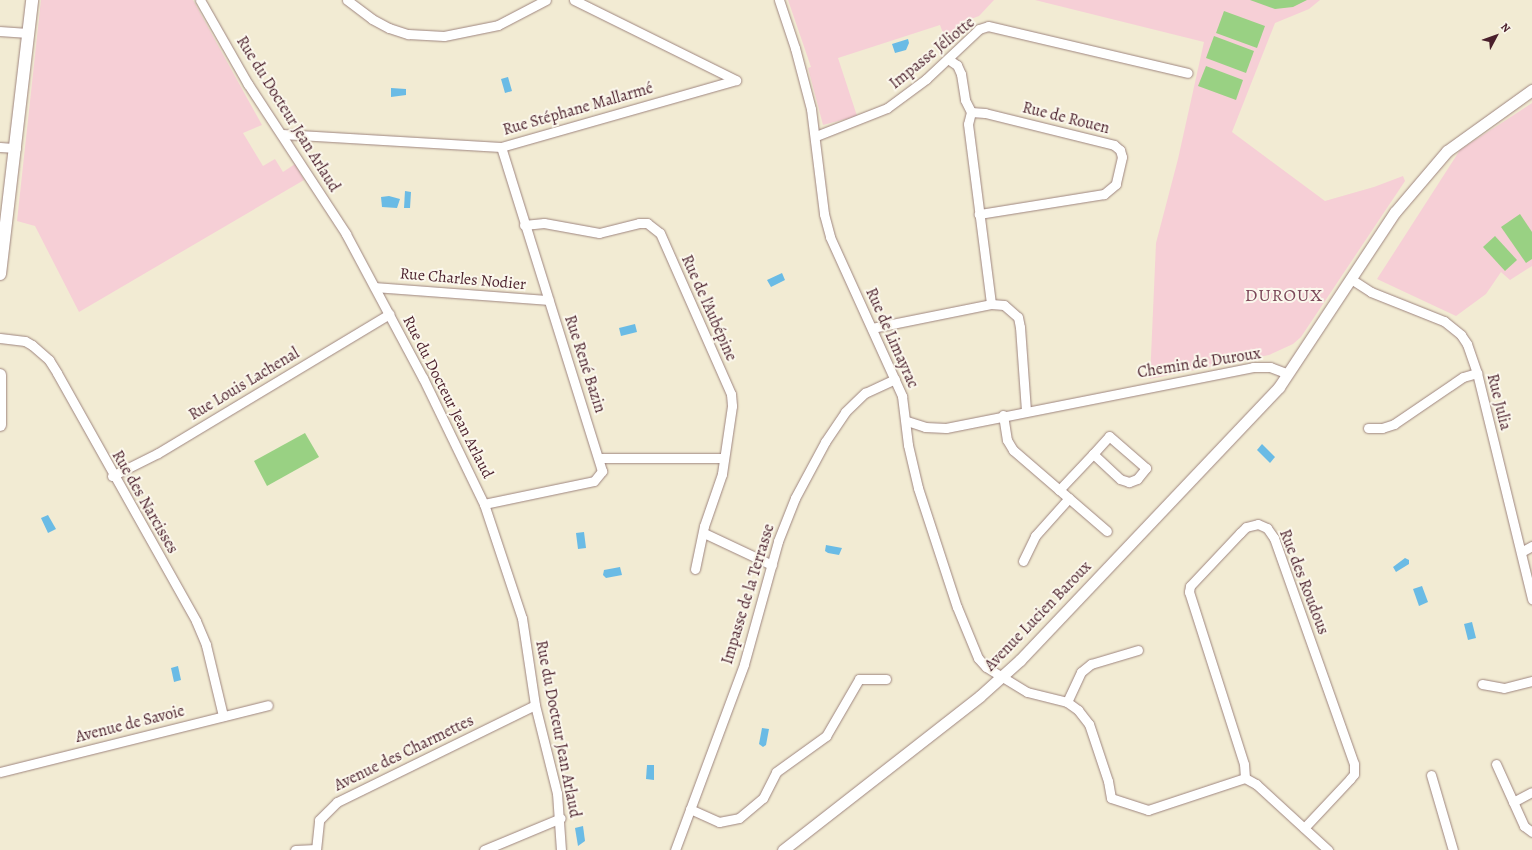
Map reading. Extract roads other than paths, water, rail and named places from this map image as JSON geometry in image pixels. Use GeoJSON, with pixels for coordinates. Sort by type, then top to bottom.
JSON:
{"type":"FeatureCollection","features":[{"type":"Feature","properties":{"kind":"main road"},"geometry":{"type":"LineString","coordinates":[[0,274],[4,207],[16,148],[27,33],[32,0]]}},
{"type":"Feature","properties":{"kind":"main road"},"geometry":{"type":"LineString","coordinates":[[0,375],[0,425]]}},
{"type":"Feature","properties":{"kind":"street","name":"Rue du Docteur Jean Arlaud"},"geometry":{"type":"LineString","coordinates":[[200,0],[248,84],[346,234],[376,287],[484,504],[522,618],[535,705],[561,818],[561,850]]}},
{"type":"Feature","properties":{"kind":"street"},"geometry":{"type":"LineString","coordinates":[[347,0],[372,19],[389,28],[408,34],[444,36],[498,25],[546,0]]}},
{"type":"Feature","properties":{"kind":"street","name":"Rue Stéphane Mallarmé"},"geometry":{"type":"LineString","coordinates":[[282,134],[501,147],[736,80],[574,0]]}},
{"type":"Feature","properties":{"kind":"street","name":"Rue de Limayrac"},"geometry":{"type":"LineString","coordinates":[[779,0],[799,62],[816,136],[824,214],[830,237],[904,402],[911,463],[957,607],[978,658],[986,667],[1000,677],[1034,696],[1066,702]]}},
{"type":"Feature","properties":{"kind":"street","name":"Impasse Jéliotte"},"geometry":{"type":"LineString","coordinates":[[816,136],[886,108],[906,95],[948,59],[979,29],[988,26],[1188,73]]}},
{"type":"Feature","properties":{"kind":"street"},"geometry":{"type":"LineString","coordinates":[[0,31],[27,33]]}},
{"type":"Feature","properties":{"kind":"street"},"geometry":{"type":"LineString","coordinates":[[948,59],[957,65],[961,74],[965,100],[971,112],[968,124],[991,304]]}},
{"type":"Feature","properties":{"kind":"street"},"geometry":{"type":"LineString","coordinates":[[1288,374],[1395,212],[1447,151],[1532,90]]}},
{"type":"Feature","properties":{"kind":"street","name":"Rue de Rouen"},"geometry":{"type":"LineString","coordinates":[[971,112],[985,113],[1114,145],[1120,150],[1122,157],[1116,184],[1104,194],[979,214]]}},
{"type":"Feature","properties":{"kind":"street"},"geometry":{"type":"LineString","coordinates":[[0,147],[16,148]]}},
{"type":"Feature","properties":{"kind":"street","name":"Rue René Bazin"},"geometry":{"type":"LineString","coordinates":[[484,504],[594,481],[602,471],[524,225],[501,147]]}},
{"type":"Feature","properties":{"kind":"street","name":"Rue de l'Aubépine"},"geometry":{"type":"LineString","coordinates":[[524,225],[544,223],[599,233],[639,223],[647,223],[660,233],[730,394],[732,406],[722,474],[704,526],[704,533],[695,569]]}},
{"type":"Feature","properties":{"kind":"street","name":"Rue Julia"},"geometry":{"type":"LineString","coordinates":[[1351,279],[1371,292],[1452,326],[1467,344],[1477,373],[1532,599]]}},
{"type":"Feature","properties":{"kind":"street","name":"Rue Charles Nodier"},"geometry":{"type":"LineString","coordinates":[[376,287],[549,300]]}},
{"type":"Feature","properties":{"kind":"street"},"geometry":{"type":"LineString","coordinates":[[872,328],[991,304],[1004,305],[1018,317],[1026,411]]}},
{"type":"Feature","properties":{"kind":"street","name":"Rue Louis Lachenal"},"geometry":{"type":"LineString","coordinates":[[112,476],[158,453],[389,314]]}},
{"type":"Feature","properties":{"kind":"street","name":"Rue des Narcisses"},"geometry":{"type":"LineString","coordinates":[[0,338],[25,341],[49,360],[112,476],[196,621],[206,645],[223,716]]}},
{"type":"Feature","properties":{"kind":"street","name":"Chemin de Duroux"},"geometry":{"type":"LineString","coordinates":[[907,421],[936,428],[1253,367],[1270,367],[1288,374]]}},
{"type":"Feature","properties":{"kind":"street"},"geometry":{"type":"LineString","coordinates":[[1368,428],[1382,428],[1394,424],[1463,377],[1477,373]]}},
{"type":"Feature","properties":{"kind":"street","name":"Avenue Lucien Baroux"},"geometry":{"type":"LineString","coordinates":[[783,850],[980,696],[1020,660],[1260,408],[1288,374]]}},
{"type":"Feature","properties":{"kind":"street","name":"Impasse de la Terrasse"},"geometry":{"type":"LineString","coordinates":[[674,850],[744,664],[772,565],[796,498],[835,424],[855,401],[895,379]]}},
{"type":"Feature","properties":{"kind":"street"},"geometry":{"type":"LineString","coordinates":[[1003,415],[1007,440],[1013,450],[1107,531]]}},
{"type":"Feature","properties":{"kind":"street"},"geometry":{"type":"LineString","coordinates":[[1059,490],[1109,436],[1146,468],[1137,479],[1129,482],[1120,479],[1093,454]]}},
{"type":"Feature","properties":{"kind":"street"},"geometry":{"type":"LineString","coordinates":[[599,458],[724,458]]}},
{"type":"Feature","properties":{"kind":"street"},"geometry":{"type":"LineString","coordinates":[[1023,561],[1035,536],[1069,498]]}},
{"type":"Feature","properties":{"kind":"street","name":"Rue des Roudous"},"geometry":{"type":"LineString","coordinates":[[1245,778],[1244,764],[1189,592],[1190,586],[1246,527],[1258,524],[1267,528],[1274,538],[1354,764],[1354,774],[1304,828]]}},
{"type":"Feature","properties":{"kind":"street"},"geometry":{"type":"LineString","coordinates":[[704,533],[772,565]]}},
{"type":"Feature","properties":{"kind":"street"},"geometry":{"type":"LineString","coordinates":[[1520,552],[1532,546]]}},
{"type":"Feature","properties":{"kind":"street"},"geometry":{"type":"LineString","coordinates":[[1138,650],[1091,664],[1081,672],[1066,702],[1078,710],[1089,724],[1108,781],[1111,798],[1148,810],[1245,778],[1256,784],[1328,850]]}},
{"type":"Feature","properties":{"kind":"street"},"geometry":{"type":"LineString","coordinates":[[690,809],[719,822],[739,818],[763,798],[776,772],[826,736],[859,679],[886,679]]}},
{"type":"Feature","properties":{"kind":"street"},"geometry":{"type":"LineString","coordinates":[[1482,684],[1504,688],[1532,681]]}},
{"type":"Feature","properties":{"kind":"street","name":"Avenue de Savoie"},"geometry":{"type":"LineString","coordinates":[[0,772],[268,705]]}},
{"type":"Feature","properties":{"kind":"street","name":"Avenue des Charmettes"},"geometry":{"type":"LineString","coordinates":[[316,849],[319,820],[337,802],[535,705]]}},
{"type":"Feature","properties":{"kind":"street"},"geometry":{"type":"LineString","coordinates":[[1496,764],[1524,826],[1532,832]]}},
{"type":"Feature","properties":{"kind":"street"},"geometry":{"type":"LineString","coordinates":[[1432,775],[1453,850]]}},
{"type":"Feature","properties":{"kind":"street"},"geometry":{"type":"LineString","coordinates":[[1513,802],[1532,792]]}},
{"type":"Feature","properties":{"kind":"street"},"geometry":{"type":"LineString","coordinates":[[484,850],[561,818]]}},
{"type":"Feature","properties":{"kind":"street"},"geometry":{"type":"LineString","coordinates":[[295,850],[316,849]]}},
{"type":"Feature","properties":{"kind":"water"},"geometry":{"type":"Polygon","coordinates":[[[908,39],[909,43],[906,50],[895,53],[892,44],[908,39]]]}},
{"type":"Feature","properties":{"kind":"water"},"geometry":{"type":"Polygon","coordinates":[[[508,77],[512,91],[505,93],[501,79],[508,77]]]}},
{"type":"Feature","properties":{"kind":"water"},"geometry":{"type":"Polygon","coordinates":[[[391,88],[406,89],[406,95],[391,97],[391,88]]]}},
{"type":"Feature","properties":{"kind":"water"},"geometry":{"type":"Polygon","coordinates":[[[405,191],[411,192],[410,208],[404,208],[405,191]]]}},
{"type":"Feature","properties":{"kind":"water"},"geometry":{"type":"Polygon","coordinates":[[[389,196],[400,199],[397,208],[382,207],[381,197],[389,196]]]}},
{"type":"Feature","properties":{"kind":"water"},"geometry":{"type":"Polygon","coordinates":[[[782,273],[785,280],[771,287],[767,280],[782,273]]]}},
{"type":"Feature","properties":{"kind":"water"},"geometry":{"type":"Polygon","coordinates":[[[635,324],[637,332],[621,336],[619,328],[635,324]]]}},
{"type":"Feature","properties":{"kind":"water"},"geometry":{"type":"Polygon","coordinates":[[[1262,444],[1275,457],[1270,463],[1257,450],[1262,444]]]}},
{"type":"Feature","properties":{"kind":"water"},"geometry":{"type":"Polygon","coordinates":[[[48,515],[56,529],[48,533],[41,518],[48,515]]]}},
{"type":"Feature","properties":{"kind":"water"},"geometry":{"type":"Polygon","coordinates":[[[584,532],[586,548],[578,549],[576,533],[584,532]]]}},
{"type":"Feature","properties":{"kind":"water"},"geometry":{"type":"Polygon","coordinates":[[[826,545],[842,548],[839,555],[825,551],[826,545]]]}},
{"type":"Feature","properties":{"kind":"water"},"geometry":{"type":"Polygon","coordinates":[[[1405,558],[1409,560],[1409,564],[1396,572],[1393,567],[1405,558]]]}},
{"type":"Feature","properties":{"kind":"water"},"geometry":{"type":"Polygon","coordinates":[[[620,567],[622,575],[606,578],[603,575],[604,570],[620,567]]]}},
{"type":"Feature","properties":{"kind":"water"},"geometry":{"type":"Polygon","coordinates":[[[1422,586],[1428,602],[1419,606],[1413,589],[1422,586]]]}},
{"type":"Feature","properties":{"kind":"water"},"geometry":{"type":"Polygon","coordinates":[[[1472,622],[1476,638],[1468,640],[1464,624],[1472,622]]]}},
{"type":"Feature","properties":{"kind":"water"},"geometry":{"type":"Polygon","coordinates":[[[178,666],[181,680],[174,682],[171,668],[178,666]]]}},
{"type":"Feature","properties":{"kind":"water"},"geometry":{"type":"Polygon","coordinates":[[[762,728],[769,729],[766,745],[763,747],[759,744],[762,728]]]}},
{"type":"Feature","properties":{"kind":"water"},"geometry":{"type":"Polygon","coordinates":[[[647,765],[654,765],[654,780],[646,779],[647,765]]]}},
{"type":"Feature","properties":{"kind":"water"},"geometry":{"type":"Polygon","coordinates":[[[583,826],[585,841],[578,846],[575,828],[583,826]]]}},
{"type":"Feature","properties":{"kind":"district","name":"DUROUX"},"geometry":{"type":"Point","coordinates":[1284,295]}}]}
